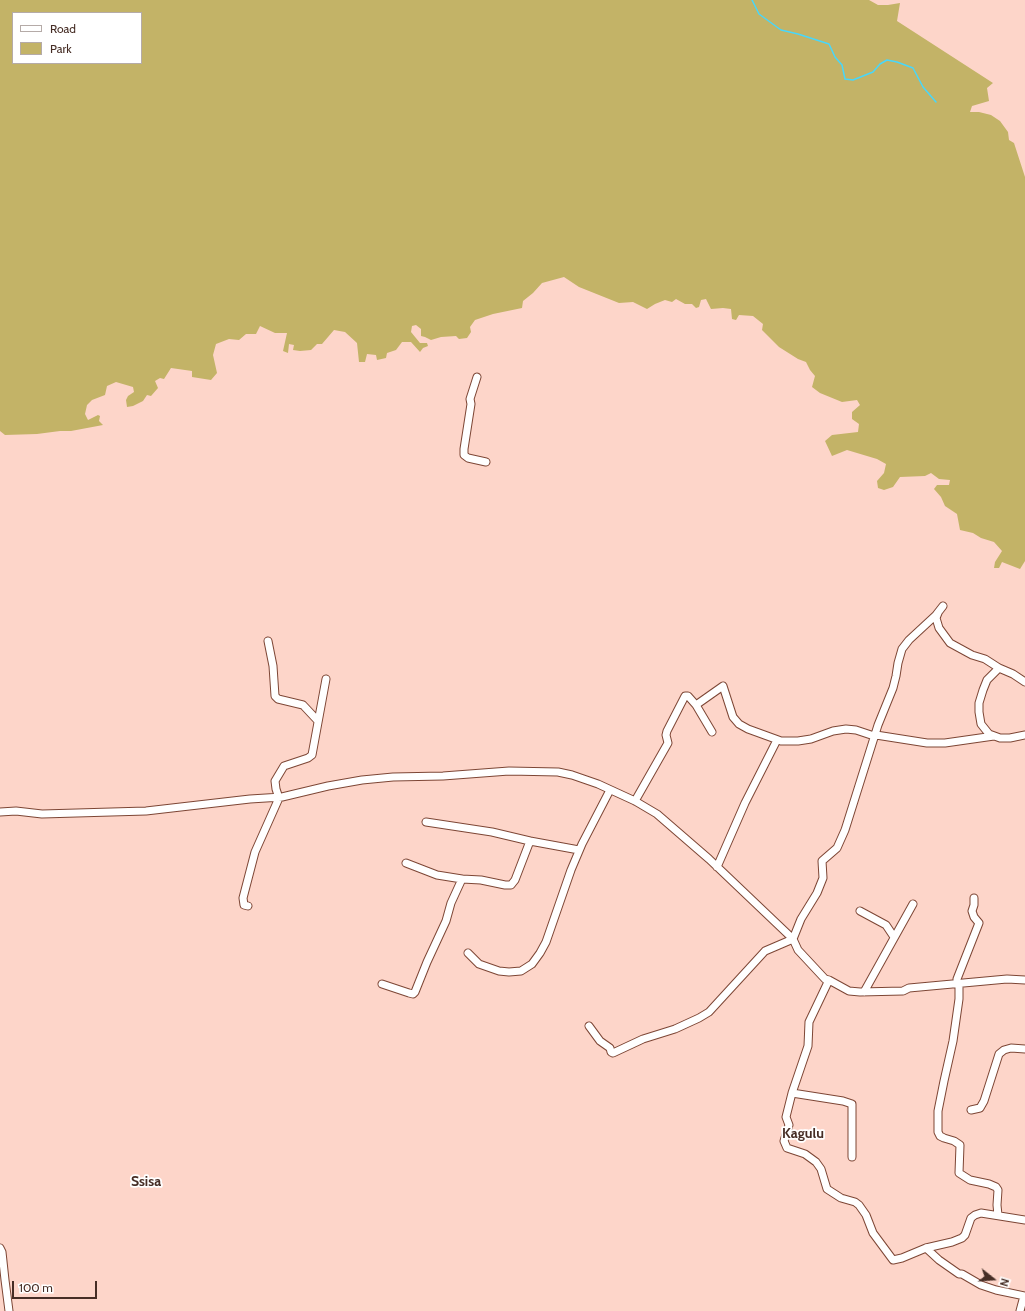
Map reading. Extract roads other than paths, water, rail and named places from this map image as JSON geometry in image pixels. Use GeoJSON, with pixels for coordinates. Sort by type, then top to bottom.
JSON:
{"type":"FeatureCollection","features":[{"type":"Feature","properties":{"kind":"street"},"geometry":{"type":"LineString","coordinates":[[477,377],[470,399],[471,404],[464,455],[468,458],[486,462]]}},
{"type":"Feature","properties":{"kind":"street"},"geometry":{"type":"LineString","coordinates":[[589,1026],[600,1041],[610,1048],[611,1052],[613,1053],[643,1039],[675,1029],[699,1018],[708,1012],[765,951],[793,939],[801,919],[817,893],[823,878],[822,861],[837,848],[845,830],[874,736],[893,688],[902,649],[909,640],[936,615],[942,606],[936,618],[939,628],[950,643],[972,655],[985,659],[1025,682]]}},
{"type":"Feature","properties":{"kind":"street"},"geometry":{"type":"LineString","coordinates":[[268,641],[273,666],[275,696],[278,699],[303,705],[318,721]]}},
{"type":"Feature","properties":{"kind":"street"},"geometry":{"type":"LineString","coordinates":[[999,668],[987,680],[979,703],[981,724],[989,734],[1000,738],[1025,735]]}},
{"type":"Feature","properties":{"kind":"street"},"geometry":{"type":"LineString","coordinates":[[248,906],[244,905],[243,898],[255,852],[279,798],[276,789],[276,780],[284,766],[308,758],[312,755],[326,678]]}},
{"type":"Feature","properties":{"kind":"street"},"geometry":{"type":"LineString","coordinates":[[696,705],[723,686],[733,717],[739,724],[748,729],[781,741],[811,739],[832,731],[846,729],[856,730],[874,736],[876,735],[927,743],[945,743],[994,736]]}},
{"type":"Feature","properties":{"kind":"street"},"geometry":{"type":"LineString","coordinates":[[635,801],[668,743],[666,735],[685,696],[688,696],[696,705],[712,732]]}},
{"type":"Feature","properties":{"kind":"street"},"geometry":{"type":"LineString","coordinates":[[717,867],[745,803],[777,740]]}},
{"type":"Feature","properties":{"kind":"street"},"geometry":{"type":"LineString","coordinates":[[0,812],[56,814],[146,811],[208,805],[237,800],[279,798],[328,786],[362,780],[393,777],[443,776],[509,771],[558,772],[584,779],[610,790],[635,801],[657,814],[717,867],[793,939],[798,950],[813,968],[825,979],[849,991],[903,991],[909,988],[1007,979],[1025,980]]}},
{"type":"Feature","properties":{"kind":"street"},"geometry":{"type":"LineString","coordinates":[[468,953],[479,964],[498,971],[521,971],[532,964],[540,954],[546,942],[579,850],[610,790]]}},
{"type":"Feature","properties":{"kind":"street"},"geometry":{"type":"LineString","coordinates":[[426,822],[492,832],[579,850]]}},
{"type":"Feature","properties":{"kind":"street"},"geometry":{"type":"LineString","coordinates":[[406,863],[437,875],[481,880],[500,885],[511,885],[515,880],[530,841]]}},
{"type":"Feature","properties":{"kind":"street"},"geometry":{"type":"LineString","coordinates":[[382,984],[412,994],[415,992],[446,921],[451,903],[462,879]]}},
{"type":"Feature","properties":{"kind":"street"},"geometry":{"type":"LineString","coordinates":[[974,898],[972,911],[974,917],[979,923],[957,979],[957,983],[959,984],[959,999],[953,1041],[938,1111],[938,1132],[940,1136],[960,1144],[960,1173],[970,1180],[996,1187],[998,1190],[998,1216]]}},
{"type":"Feature","properties":{"kind":"street"},"geometry":{"type":"LineString","coordinates":[[864,992],[913,904]]}},
{"type":"Feature","properties":{"kind":"street"},"geometry":{"type":"LineString","coordinates":[[860,911],[886,925],[894,937]]}},
{"type":"Feature","properties":{"kind":"street"},"geometry":{"type":"LineString","coordinates":[[829,980],[809,1022],[808,1046],[792,1093],[786,1117],[789,1125],[784,1141],[787,1148],[805,1154],[816,1162],[821,1169],[827,1189],[841,1198],[855,1202],[859,1205],[866,1215],[873,1233],[893,1260],[926,1248],[962,1238],[965,1235],[971,1218],[981,1213],[1025,1220]]}},
{"type":"Feature","properties":{"kind":"street"},"geometry":{"type":"LineString","coordinates":[[971,1110],[980,1108],[984,1101],[999,1054],[1004,1050],[1011,1048],[1025,1049]]}},
{"type":"Feature","properties":{"kind":"street"},"geometry":{"type":"LineString","coordinates":[[792,1093],[843,1101],[852,1104],[852,1157]]}},
{"type":"Feature","properties":{"kind":"street"},"geometry":{"type":"LineString","coordinates":[[0,1248],[2,1252],[9,1311]]}},
{"type":"Feature","properties":{"kind":"street"},"geometry":{"type":"LineString","coordinates":[[926,1248],[939,1260],[959,1274],[962,1274],[981,1285],[1024,1296],[1020,1311]]}},
{"type":"Feature","properties":{"kind":"waterway"},"geometry":{"type":"LineString","coordinates":[[752,0],[759,14],[781,30],[829,44],[835,57],[842,65],[845,79],[853,80],[873,72],[880,64],[887,60],[897,62],[913,68],[923,87],[936,102]]}},
{"type":"Feature","properties":{"kind":"district","name":"Kagulu"},"geometry":{"type":"Point","coordinates":[803,1134]}},
{"type":"Feature","properties":{"kind":"district","name":"Ssisa"},"geometry":{"type":"Point","coordinates":[146,1182]}}]}
